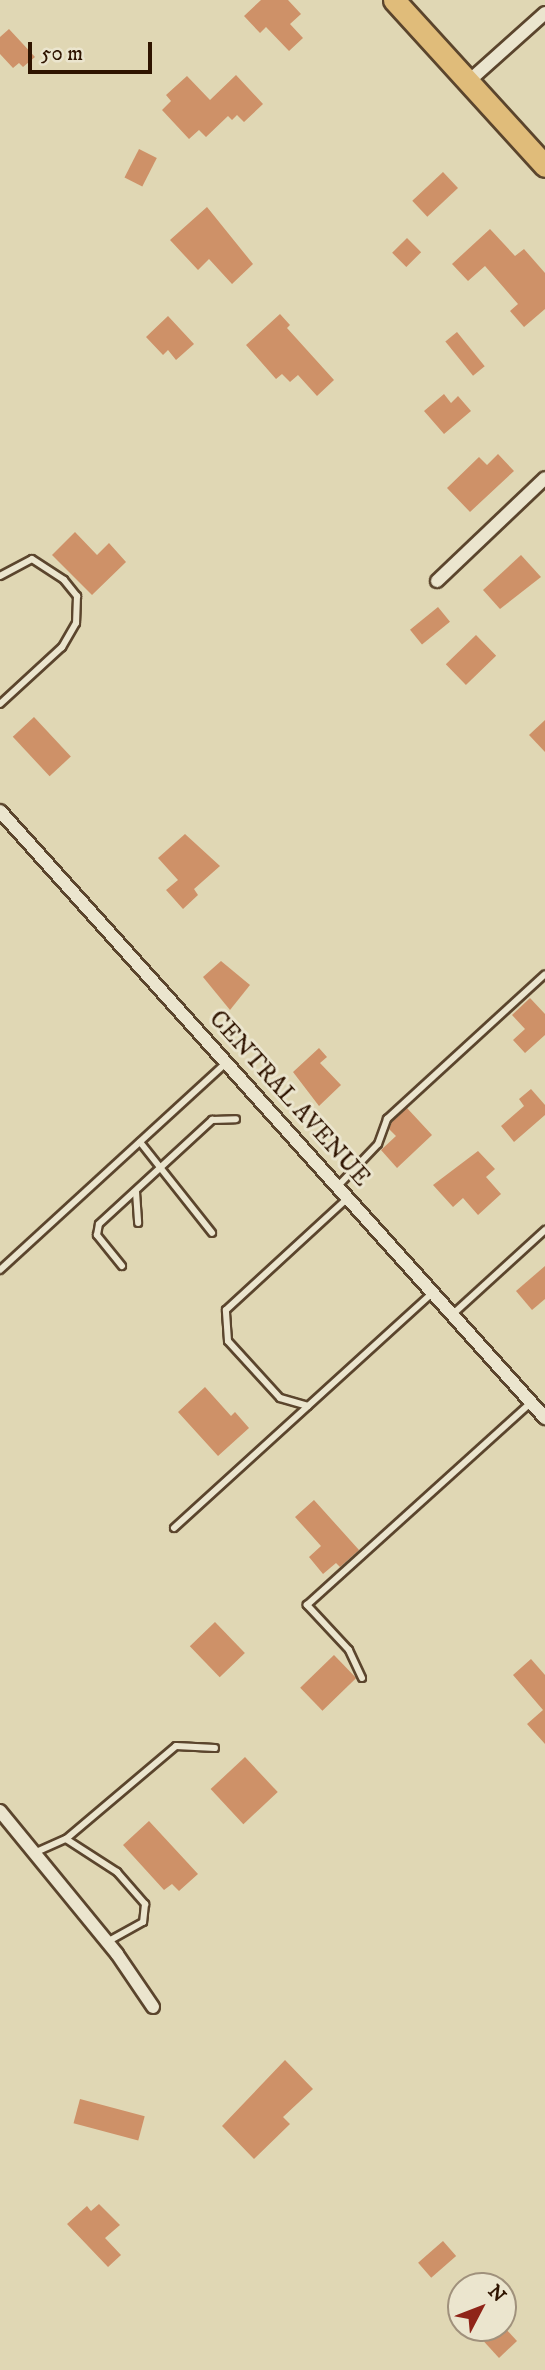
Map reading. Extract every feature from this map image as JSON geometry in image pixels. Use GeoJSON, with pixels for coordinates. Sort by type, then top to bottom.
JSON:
{"type":"FeatureCollection","features":[{"type":"Feature","properties":{"kind":"main road"},"geometry":{"type":"LineString","coordinates":[[394,0],[545,166]]}},
{"type":"Feature","properties":{"kind":"street"},"geometry":{"type":"LineString","coordinates":[[469,81],[545,13]]}},
{"type":"Feature","properties":{"kind":"street"},"geometry":{"type":"LineString","coordinates":[[437,581],[545,478]]}},
{"type":"Feature","properties":{"kind":"street","name":"CENTRAL AVENUE"},"geometry":{"type":"LineString","coordinates":[[0,811],[545,1418]]}},
{"type":"Feature","properties":{"kind":"street"},"geometry":{"type":"LineString","coordinates":[[0,1811],[107,1942],[153,2007]]}},
{"type":"Feature","properties":{"kind":"lane"},"geometry":{"type":"LineString","coordinates":[[0,576],[32,559],[64,580],[77,596],[76,624],[62,647],[0,704]]}},
{"type":"Feature","properties":{"kind":"lane"},"geometry":{"type":"LineString","coordinates":[[338,1186],[378,1144],[387,1119],[545,974]]}},
{"type":"Feature","properties":{"kind":"lane"},"geometry":{"type":"LineString","coordinates":[[0,1270],[227,1062]]}},
{"type":"Feature","properties":{"kind":"lane"},"geometry":{"type":"LineString","coordinates":[[122,1266],[97,1235],[99,1224],[162,1170],[212,1120],[236,1119]]}},
{"type":"Feature","properties":{"kind":"lane"},"geometry":{"type":"LineString","coordinates":[[140,1142],[212,1233]]}},
{"type":"Feature","properties":{"kind":"lane"},"geometry":{"type":"LineString","coordinates":[[136,1192],[138,1223]]}},
{"type":"Feature","properties":{"kind":"lane"},"geometry":{"type":"LineString","coordinates":[[308,1406],[280,1398],[228,1342],[226,1310],[349,1197]]}},
{"type":"Feature","properties":{"kind":"lane"},"geometry":{"type":"LineString","coordinates":[[453,1314],[545,1230]]}},
{"type":"Feature","properties":{"kind":"lane"},"geometry":{"type":"LineString","coordinates":[[174,1528],[433,1292]]}},
{"type":"Feature","properties":{"kind":"lane"},"geometry":{"type":"LineString","coordinates":[[362,1678],[349,1650],[307,1605],[531,1402]]}},
{"type":"Feature","properties":{"kind":"lane"},"geometry":{"type":"LineString","coordinates":[[34,1853],[66,1839],[176,1746],[215,1748]]}},
{"type":"Feature","properties":{"kind":"lane"},"geometry":{"type":"LineString","coordinates":[[66,1839],[117,1872],[145,1904],[143,1922],[107,1942]]}},
{"type":"Feature","properties":{"kind":"building"},"geometry":{"type":"Polygon","coordinates":[[[261,0],[288,0],[301,14],[290,24],[303,38],[289,51],[266,27],[260,33],[244,16],[261,0]]]}},
{"type":"Feature","properties":{"kind":"building"},"geometry":{"type":"Polygon","coordinates":[[[9,29],[35,57],[23,67],[19,63],[13,68],[0,54],[0,37],[9,29]]]}},
{"type":"Feature","properties":{"kind":"building"},"geometry":{"type":"Polygon","coordinates":[[[236,75],[263,104],[244,122],[237,115],[232,120],[228,116],[206,137],[199,130],[189,139],[162,110],[171,101],[166,95],[187,76],[210,100],[236,75]]]}},
{"type":"Feature","properties":{"kind":"building"},"geometry":{"type":"Polygon","coordinates":[[[139,149],[157,158],[142,187],[124,178],[139,149]]]}},
{"type":"Feature","properties":{"kind":"building"},"geometry":{"type":"Polygon","coordinates":[[[443,172],[458,188],[427,217],[412,201],[443,172]]]}},
{"type":"Feature","properties":{"kind":"building"},"geometry":{"type":"Polygon","coordinates":[[[207,207],[253,264],[232,284],[209,259],[198,270],[170,240],[207,207]]]}},
{"type":"Feature","properties":{"kind":"building"},"geometry":{"type":"Polygon","coordinates":[[[490,229],[515,256],[524,249],[545,273],[545,309],[524,327],[510,311],[518,304],[485,266],[468,281],[452,264],[490,229]]]}},
{"type":"Feature","properties":{"kind":"building"},"geometry":{"type":"Polygon","coordinates":[[[407,238],[421,252],[406,267],[392,253],[407,238]]]}},
{"type":"Feature","properties":{"kind":"building"},"geometry":{"type":"Polygon","coordinates":[[[280,314],[290,325],[287,328],[334,380],[317,396],[298,375],[290,382],[282,374],[276,379],[246,345],[280,314]]]}},
{"type":"Feature","properties":{"kind":"building"},"geometry":{"type":"Polygon","coordinates":[[[168,316],[194,344],[176,360],[168,350],[163,355],[146,337],[168,316]]]}},
{"type":"Feature","properties":{"kind":"building"},"geometry":{"type":"Polygon","coordinates":[[[457,332],[485,366],[473,376],[445,341],[457,332]]]}},
{"type":"Feature","properties":{"kind":"building"},"geometry":{"type":"Polygon","coordinates":[[[444,394],[451,403],[458,396],[471,411],[444,434],[424,411],[444,394]]]}},
{"type":"Feature","properties":{"kind":"building"},"geometry":{"type":"Polygon","coordinates":[[[498,454],[514,471],[470,512],[447,488],[479,457],[487,465],[498,454]]]}},
{"type":"Feature","properties":{"kind":"building"},"geometry":{"type":"Polygon","coordinates":[[[75,532],[97,555],[109,543],[126,562],[92,595],[52,555],[75,532]]]}},
{"type":"Feature","properties":{"kind":"building"},"geometry":{"type":"Polygon","coordinates":[[[521,555],[541,577],[500,609],[483,590],[521,555]]]}},
{"type":"Feature","properties":{"kind":"building"},"geometry":{"type":"Polygon","coordinates":[[[438,607],[450,622],[422,644],[410,630],[438,607]]]}},
{"type":"Feature","properties":{"kind":"building"},"geometry":{"type":"Polygon","coordinates":[[[476,635],[496,656],[466,685],[446,664],[476,635]]]}},
{"type":"Feature","properties":{"kind":"building"},"geometry":{"type":"Polygon","coordinates":[[[34,717],[71,756],[50,776],[13,737],[34,717]]]}},
{"type":"Feature","properties":{"kind":"building"},"geometry":{"type":"Polygon","coordinates":[[[545,720],[545,752],[529,735],[545,720]]]}},
{"type":"Feature","properties":{"kind":"building"},"geometry":{"type":"Polygon","coordinates":[[[185,834],[220,866],[194,889],[198,895],[183,909],[166,890],[178,880],[158,858],[185,834]]]}},
{"type":"Feature","properties":{"kind":"building"},"geometry":{"type":"Polygon","coordinates":[[[221,961],[250,985],[230,1010],[203,977],[221,961]]]}},
{"type":"Feature","properties":{"kind":"building"},"geometry":{"type":"Polygon","coordinates":[[[530,998],[545,1014],[545,1035],[525,1053],[513,1040],[525,1029],[512,1015],[530,998]]]}},
{"type":"Feature","properties":{"kind":"building"},"geometry":{"type":"Polygon","coordinates":[[[319,1048],[327,1057],[320,1063],[341,1085],[319,1106],[293,1072],[319,1048]]]}},
{"type":"Feature","properties":{"kind":"building"},"geometry":{"type":"Polygon","coordinates":[[[531,1089],[545,1105],[545,1115],[514,1142],[501,1126],[524,1106],[519,1099],[531,1089]]]}},
{"type":"Feature","properties":{"kind":"building"},"geometry":{"type":"Polygon","coordinates":[[[407,1108],[432,1135],[397,1168],[381,1150],[396,1136],[389,1129],[392,1122],[407,1108]]]}},
{"type":"Feature","properties":{"kind":"building"},"geometry":{"type":"Polygon","coordinates":[[[478,1151],[495,1169],[486,1177],[501,1194],[478,1215],[463,1198],[453,1207],[433,1185],[478,1151]]]}},
{"type":"Feature","properties":{"kind":"building"},"geometry":{"type":"Polygon","coordinates":[[[545,1266],[545,1299],[532,1310],[516,1291],[545,1266]]]}},
{"type":"Feature","properties":{"kind":"building"},"geometry":{"type":"Polygon","coordinates":[[[205,1387],[231,1416],[235,1412],[249,1428],[218,1456],[178,1412],[205,1387]]]}},
{"type":"Feature","properties":{"kind":"building"},"geometry":{"type":"Polygon","coordinates":[[[314,1500],[359,1550],[340,1567],[336,1563],[323,1574],[309,1557],[321,1546],[295,1517],[314,1500]]]}},
{"type":"Feature","properties":{"kind":"building"},"geometry":{"type":"Polygon","coordinates":[[[215,1622],[245,1653],[220,1677],[190,1646],[215,1622]]]}},
{"type":"Feature","properties":{"kind":"building"},"geometry":{"type":"Polygon","coordinates":[[[334,1655],[356,1678],[322,1711],[300,1688],[334,1655]]]}},
{"type":"Feature","properties":{"kind":"building"},"geometry":{"type":"Polygon","coordinates":[[[531,1659],[545,1675],[545,1744],[527,1724],[543,1710],[513,1675],[531,1659]]]}},
{"type":"Feature","properties":{"kind":"building"},"geometry":{"type":"Polygon","coordinates":[[[245,1757],[278,1792],[243,1824],[211,1789],[245,1757]]]}},
{"type":"Feature","properties":{"kind":"building"},"geometry":{"type":"Polygon","coordinates":[[[149,1821],[198,1874],[179,1891],[172,1884],[164,1890],[123,1845],[149,1821]]]}},
{"type":"Feature","properties":{"kind":"building"},"geometry":{"type":"Polygon","coordinates":[[[285,2060],[313,2089],[283,2117],[290,2124],[254,2159],[222,2126],[285,2060]]]}},
{"type":"Feature","properties":{"kind":"building"},"geometry":{"type":"Polygon","coordinates":[[[80,2099],[145,2116],[138,2140],[74,2123],[80,2099]]]}},
{"type":"Feature","properties":{"kind":"building"},"geometry":{"type":"Polygon","coordinates":[[[99,2204],[120,2225],[105,2238],[121,2255],[108,2267],[67,2224],[87,2206],[91,2211],[99,2204]]]}},
{"type":"Feature","properties":{"kind":"building"},"geometry":{"type":"Polygon","coordinates":[[[443,2241],[456,2256],[431,2278],[418,2263],[443,2241]]]}},
{"type":"Feature","properties":{"kind":"building"},"geometry":{"type":"Polygon","coordinates":[[[484,2342],[516,2342],[499,2358],[484,2342]]]}}]}
